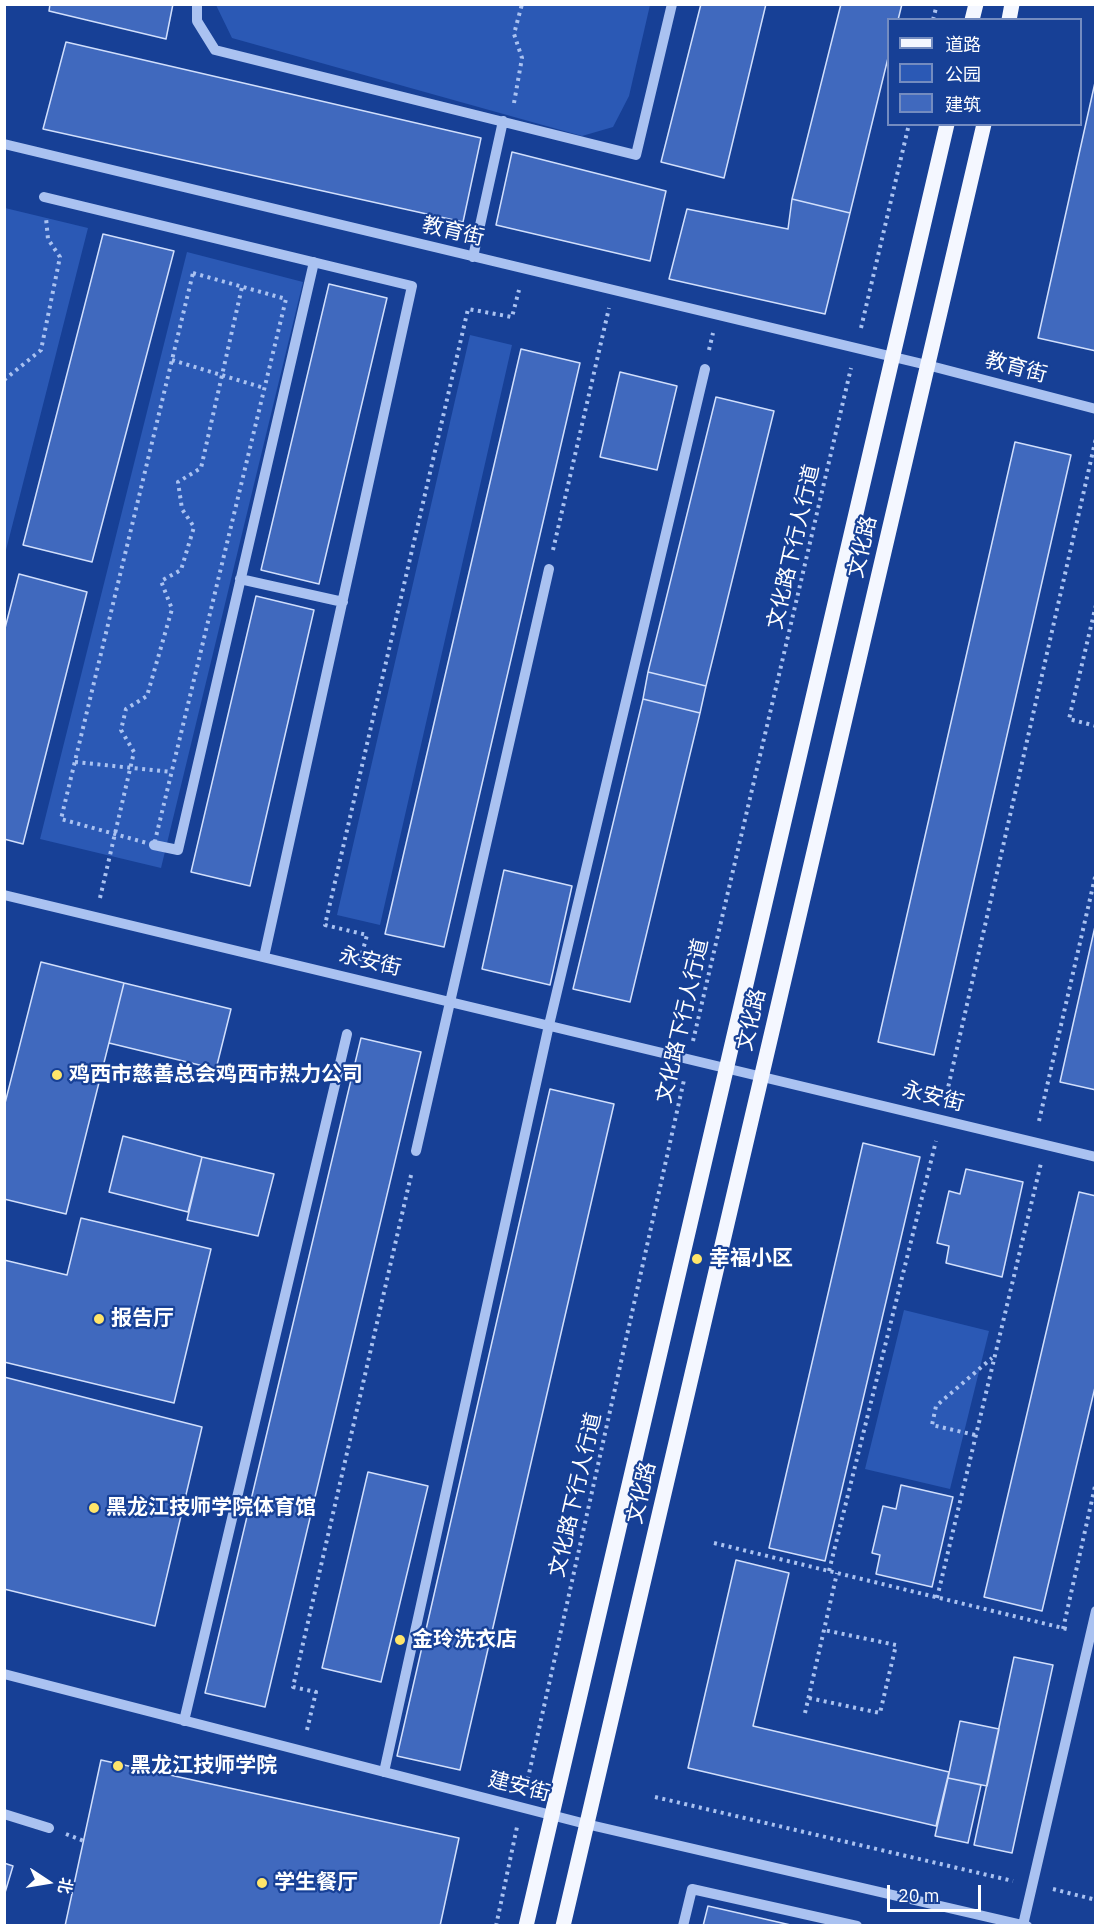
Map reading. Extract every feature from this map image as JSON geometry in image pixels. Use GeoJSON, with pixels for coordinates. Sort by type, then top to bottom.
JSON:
{"type":"FeatureCollection","features":[{"type":"Feature","properties":{"kind":"main road","name":"文化路"},"geometry":{"type":"LineString","coordinates":[[526,1926],[947,126]]}},
{"type":"Feature","properties":{"kind":"main road","name":"文化路"},"geometry":{"type":"LineString","coordinates":[[563,1926],[984,126]]}},
{"type":"Feature","properties":{"kind":"street"},"geometry":{"type":"LineString","coordinates":[[197,4],[197,21],[215,50],[636,154],[672,4]]}},
{"type":"Feature","properties":{"kind":"street"},"geometry":{"type":"LineString","coordinates":[[473,256],[507,122]]}},
{"type":"Feature","properties":{"kind":"street","name":"教育街"},"geometry":{"type":"LineString","coordinates":[[4,144],[927,365],[1095,409]]}},
{"type":"Feature","properties":{"kind":"street"},"geometry":{"type":"LineString","coordinates":[[44,197],[412,286],[264,957]]}},
{"type":"Feature","properties":{"kind":"street"},"geometry":{"type":"LineString","coordinates":[[154,845],[178,850],[314,262]]}},
{"type":"Feature","properties":{"kind":"street"},"geometry":{"type":"LineString","coordinates":[[384,1772],[549,1025],[705,369]]}},
{"type":"Feature","properties":{"kind":"street"},"geometry":{"type":"LineString","coordinates":[[416,1151],[549,569]]}},
{"type":"Feature","properties":{"kind":"street"},"geometry":{"type":"LineString","coordinates":[[240,579],[342,602]]}},
{"type":"Feature","properties":{"kind":"street","name":"永安街"},"geometry":{"type":"LineString","coordinates":[[4,895],[1095,1157]]}},
{"type":"Feature","properties":{"kind":"street"},"geometry":{"type":"LineString","coordinates":[[184,1720],[347,1035]]}},
{"type":"Feature","properties":{"kind":"street"},"geometry":{"type":"LineString","coordinates":[[1025,1925],[1095,1611]]}},
{"type":"Feature","properties":{"kind":"street","name":"建安街"},"geometry":{"type":"LineString","coordinates":[[4,1674],[586,1824],[1025,1925]]}},
{"type":"Feature","properties":{"kind":"street"},"geometry":{"type":"LineString","coordinates":[[4,1814],[49,1828]]}},
{"type":"Feature","properties":{"kind":"street"},"geometry":{"type":"LineString","coordinates":[[683,1926],[692,1889],[857,1926]]}},
{"type":"Feature","properties":{"kind":"path"},"geometry":{"type":"LineString","coordinates":[[507,122],[522,58],[514,34],[522,4]]}},
{"type":"Feature","properties":{"kind":"path","name":"文化路下行人行道"},"geometry":{"type":"LineString","coordinates":[[495,1926],[689,1058],[909,126]]}},
{"type":"Feature","properties":{"kind":"path"},"geometry":{"type":"LineString","coordinates":[[4,380],[41,350],[60,257],[48,239],[44,197]]}},
{"type":"Feature","properties":{"kind":"path"},"geometry":{"type":"LineString","coordinates":[[367,935],[325,925],[468,309],[512,317],[524,269]]}},
{"type":"Feature","properties":{"kind":"path"},"geometry":{"type":"LineString","coordinates":[[193,273],[242,287],[286,298],[154,845],[61,819],[193,273]]}},
{"type":"Feature","properties":{"kind":"path"},"geometry":{"type":"LineString","coordinates":[[95,916],[134,752],[121,730],[126,709],[147,696],[172,609],[161,581],[181,570],[194,527],[182,509],[178,482],[201,468],[242,287]]}},
{"type":"Feature","properties":{"kind":"path"},"geometry":{"type":"LineString","coordinates":[[549,569],[613,290]]}},
{"type":"Feature","properties":{"kind":"path"},"geometry":{"type":"LineString","coordinates":[[705,369],[717,315]]}},
{"type":"Feature","properties":{"kind":"path"},"geometry":{"type":"LineString","coordinates":[[172,360],[265,388]]}},
{"type":"Feature","properties":{"kind":"path"},"geometry":{"type":"LineString","coordinates":[[829,1571],[941,1120],[1095,438]]}},
{"type":"Feature","properties":{"kind":"path"},"geometry":{"type":"LineString","coordinates":[[1095,605],[1069,719],[1095,726]]}},
{"type":"Feature","properties":{"kind":"path"},"geometry":{"type":"LineString","coordinates":[[75,762],[172,772]]}},
{"type":"Feature","properties":{"kind":"path"},"geometry":{"type":"LineString","coordinates":[[937,1598],[1040,1144],[1095,873]]}},
{"type":"Feature","properties":{"kind":"path"},"geometry":{"type":"LineString","coordinates":[[302,1751],[316,1692],[292,1687],[416,1151]]}},
{"type":"Feature","properties":{"kind":"path"},"geometry":{"type":"LineString","coordinates":[[975,1435],[932,1425],[936,1406],[993,1357]]}},
{"type":"Feature","properties":{"kind":"path"},"geometry":{"type":"LineString","coordinates":[[1063,1629],[1095,1482]]}},
{"type":"Feature","properties":{"kind":"path"},"geometry":{"type":"LineString","coordinates":[[714,1543],[1090,1635]]}},
{"type":"Feature","properties":{"kind":"path"},"geometry":{"type":"LineString","coordinates":[[805,1713],[837,1573]]}},
{"type":"Feature","properties":{"kind":"path"},"geometry":{"type":"LineString","coordinates":[[809,1698],[880,1713],[896,1645],[824,1630]]}},
{"type":"Feature","properties":{"kind":"path"},"geometry":{"type":"LineString","coordinates":[[655,1797],[1095,1900]]}},
{"type":"Feature","properties":{"kind":"green space"},"geometry":{"type":"Polygon","coordinates":[[[650,4],[629,96],[613,127],[582,136],[232,38],[216,5],[650,4]]]}},
{"type":"Feature","properties":{"kind":"green space"},"geometry":{"type":"Polygon","coordinates":[[[4,208],[88,228],[5,554],[4,208]]]}},
{"type":"Feature","properties":{"kind":"green space"},"geometry":{"type":"Polygon","coordinates":[[[187,252],[303,282],[161,868],[40,839],[187,252]]]}},
{"type":"Feature","properties":{"kind":"green space"},"geometry":{"type":"Polygon","coordinates":[[[470,335],[512,345],[380,925],[337,915],[470,335]]]}},
{"type":"Feature","properties":{"kind":"green space"},"geometry":{"type":"Polygon","coordinates":[[[904,1310],[989,1331],[950,1489],[865,1469],[904,1310]]]}},
{"type":"Feature","properties":{"kind":"building"},"geometry":{"type":"Polygon","coordinates":[[[50,4],[173,4],[166,39],[49,11],[50,4]]]}},
{"type":"Feature","properties":{"kind":"building"},"geometry":{"type":"Polygon","coordinates":[[[701,4],[766,4],[724,178],[661,162],[701,4]]]}},
{"type":"Feature","properties":{"kind":"building"},"geometry":{"type":"Polygon","coordinates":[[[841,4],[902,4],[898,18],[887,18],[887,62],[850,213],[792,199],[841,4]]]}},
{"type":"Feature","properties":{"kind":"building"},"geometry":{"type":"Polygon","coordinates":[[[66,42],[481,138],[463,222],[43,129],[66,42]]]}},
{"type":"Feature","properties":{"kind":"building"},"geometry":{"type":"Polygon","coordinates":[[[1096,78],[1096,351],[1038,338],[1096,78]]]}},
{"type":"Feature","properties":{"kind":"building"},"geometry":{"type":"Polygon","coordinates":[[[512,152],[666,191],[650,261],[496,225],[512,152]]]}},
{"type":"Feature","properties":{"kind":"building"},"geometry":{"type":"Polygon","coordinates":[[[792,199],[850,213],[825,314],[669,279],[687,209],[788,229],[792,199]]]}},
{"type":"Feature","properties":{"kind":"building"},"geometry":{"type":"Polygon","coordinates":[[[103,234],[174,251],[92,562],[23,545],[103,234]]]}},
{"type":"Feature","properties":{"kind":"building"},"geometry":{"type":"Polygon","coordinates":[[[329,284],[387,298],[319,584],[261,570],[329,284]]]}},
{"type":"Feature","properties":{"kind":"building"},"geometry":{"type":"Polygon","coordinates":[[[521,349],[580,363],[444,947],[385,934],[521,349]]]}},
{"type":"Feature","properties":{"kind":"building"},"geometry":{"type":"Polygon","coordinates":[[[620,372],[677,386],[657,470],[600,457],[620,372]]]}},
{"type":"Feature","properties":{"kind":"building"},"geometry":{"type":"Polygon","coordinates":[[[716,397],[774,411],[706,686],[648,672],[716,397]]]}},
{"type":"Feature","properties":{"kind":"building"},"geometry":{"type":"Polygon","coordinates":[[[1015,442],[1071,455],[934,1055],[878,1042],[1015,442]]]}},
{"type":"Feature","properties":{"kind":"building"},"geometry":{"type":"Polygon","coordinates":[[[19,574],[87,592],[23,844],[4,839],[4,632],[19,574]]]}},
{"type":"Feature","properties":{"kind":"building"},"geometry":{"type":"Polygon","coordinates":[[[256,596],[314,610],[250,886],[191,872],[256,596]]]}},
{"type":"Feature","properties":{"kind":"building"},"geometry":{"type":"Polygon","coordinates":[[[648,672],[706,686],[700,713],[643,699],[648,672]]]}},
{"type":"Feature","properties":{"kind":"building"},"geometry":{"type":"Polygon","coordinates":[[[643,699],[700,713],[630,1002],[573,989],[643,699]]]}},
{"type":"Feature","properties":{"kind":"building"},"geometry":{"type":"Polygon","coordinates":[[[504,870],[572,886],[550,985],[482,969],[504,870]]]}},
{"type":"Feature","properties":{"kind":"building"},"geometry":{"type":"Polygon","coordinates":[[[1096,922],[1096,1090],[1060,1082],[1096,922]]]}},
{"type":"Feature","properties":{"kind":"building","name":"鸡西市慈善总会鸡西市热力公司"},"geometry":{"type":"Polygon","coordinates":[[[41,962],[124,983],[66,1214],[4,1199],[4,1107],[41,962]]]}},
{"type":"Feature","properties":{"kind":"building"},"geometry":{"type":"Polygon","coordinates":[[[124,983],[231,1009],[216,1069],[109,1043],[124,983]]]}},
{"type":"Feature","properties":{"kind":"building"},"geometry":{"type":"Polygon","coordinates":[[[361,1038],[421,1052],[265,1707],[205,1693],[361,1038]]]}},
{"type":"Feature","properties":{"kind":"building"},"geometry":{"type":"Polygon","coordinates":[[[550,1089],[614,1104],[460,1770],[397,1756],[550,1089]]]}},
{"type":"Feature","properties":{"kind":"building"},"geometry":{"type":"Polygon","coordinates":[[[123,1136],[202,1157],[188,1212],[109,1192],[123,1136]]]}},
{"type":"Feature","properties":{"kind":"building"},"geometry":{"type":"Polygon","coordinates":[[[863,1143],[920,1157],[825,1561],[769,1548],[863,1143]]]}},
{"type":"Feature","properties":{"kind":"building"},"geometry":{"type":"Polygon","coordinates":[[[202,1157],[274,1174],[258,1236],[187,1220],[202,1157]]]}},
{"type":"Feature","properties":{"kind":"building"},"geometry":{"type":"Polygon","coordinates":[[[966,1169],[1023,1182],[1002,1277],[946,1263],[949,1246],[937,1243],[949,1191],[960,1194],[966,1169]]]}},
{"type":"Feature","properties":{"kind":"building"},"geometry":{"type":"Polygon","coordinates":[[[1079,1192],[1096,1196],[1096,1383],[1042,1611],[984,1597],[1079,1192]]]}},
{"type":"Feature","properties":{"kind":"building","name":"报告厅"},"geometry":{"type":"Polygon","coordinates":[[[81,1218],[211,1249],[174,1403],[4,1362],[4,1260],[67,1275],[81,1218]]]}},
{"type":"Feature","properties":{"kind":"building","name":"黑龙江技师学院体育馆"},"geometry":{"type":"Polygon","coordinates":[[[4,1377],[202,1427],[155,1626],[4,1589],[4,1377]]]}},
{"type":"Feature","properties":{"kind":"building"},"geometry":{"type":"Polygon","coordinates":[[[368,1472],[428,1486],[381,1682],[322,1668],[368,1472]]]}},
{"type":"Feature","properties":{"kind":"building"},"geometry":{"type":"Polygon","coordinates":[[[901,1485],[953,1497],[932,1587],[876,1574],[880,1555],[872,1553],[883,1506],[896,1509],[901,1485]]]}},
{"type":"Feature","properties":{"kind":"building"},"geometry":{"type":"Polygon","coordinates":[[[736,1560],[789,1573],[753,1726],[949,1772],[936,1826],[688,1768],[736,1560]]]}},
{"type":"Feature","properties":{"kind":"building"},"geometry":{"type":"Polygon","coordinates":[[[1014,1657],[1053,1665],[1012,1853],[974,1845],[1014,1657]]]}},
{"type":"Feature","properties":{"kind":"building"},"geometry":{"type":"Polygon","coordinates":[[[960,1721],[999,1729],[987,1786],[948,1778],[960,1721]]]}},
{"type":"Feature","properties":{"kind":"building","name":"黑龙江技师学院"},"geometry":{"type":"Polygon","coordinates":[[[101,1760],[459,1838],[440,1926],[65,1926],[101,1760]]]}},
{"type":"Feature","properties":{"kind":"building"},"geometry":{"type":"Polygon","coordinates":[[[948,1778],[981,1785],[968,1843],[935,1836],[948,1778]]]}},
{"type":"Feature","properties":{"kind":"building"},"geometry":{"type":"Polygon","coordinates":[[[4,1863],[13,1866],[4,1896],[4,1863]]]}},
{"type":"Feature","properties":{"kind":"building"},"geometry":{"type":"Polygon","coordinates":[[[708,1906],[795,1926],[703,1926],[708,1906]]]}},
{"type":"Feature","properties":{"kind":"place","name":"鸡西市慈善总会鸡西市热力公司"},"geometry":{"type":"Point","coordinates":[57,1075]}},
{"type":"Feature","properties":{"kind":"place","name":"幸福小区"},"geometry":{"type":"Point","coordinates":[697,1259]}},
{"type":"Feature","properties":{"kind":"place","name":"报告厅"},"geometry":{"type":"Point","coordinates":[99,1319]}},
{"type":"Feature","properties":{"kind":"place","name":"黑龙江技师学院体育馆"},"geometry":{"type":"Point","coordinates":[94,1508]}},
{"type":"Feature","properties":{"kind":"place","name":"金玲洗衣店"},"geometry":{"type":"Point","coordinates":[400,1640]}},
{"type":"Feature","properties":{"kind":"place","name":"黑龙江技师学院"},"geometry":{"type":"Point","coordinates":[118,1766]}},
{"type":"Feature","properties":{"kind":"place","name":"学生餐厅"},"geometry":{"type":"Point","coordinates":[262,1883]}}]}
